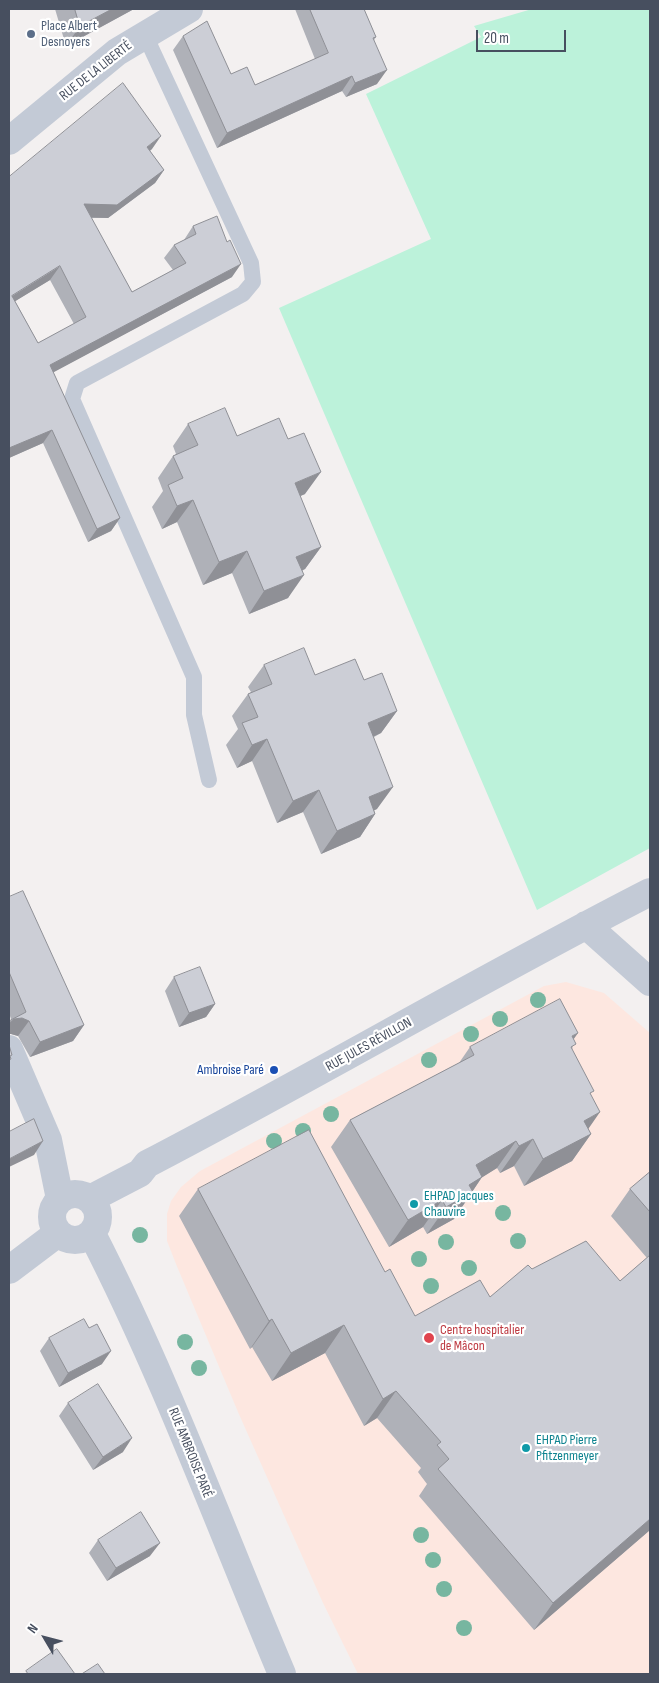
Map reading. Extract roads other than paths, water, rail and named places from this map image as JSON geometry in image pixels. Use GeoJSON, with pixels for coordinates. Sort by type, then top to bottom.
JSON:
{"type":"FeatureCollection","features":[{"type":"Feature","properties":{"kind":"street","name":"RUE DE LA LIBERTÉ"},"geometry":{"type":"LineString","coordinates":[[9,142],[117,52],[190,9]]}},
{"type":"Feature","properties":{"kind":"street","name":"RUE JULES RÉVILLON"},"geometry":{"type":"LineString","coordinates":[[90,1199],[140,1173],[147,1164],[258,1106],[586,925],[650,892]]}},
{"type":"Feature","properties":{"kind":"street"},"geometry":{"type":"LineString","coordinates":[[586,925],[650,982]]}},
{"type":"Feature","properties":{"kind":"street"},"geometry":{"type":"LineString","coordinates":[[9,1049],[48,1140],[60,1199]]}},
{"type":"Feature","properties":{"kind":"street"},"geometry":{"type":"LineString","coordinates":[[72,1194],[90,1199],[98,1210],[99,1216],[96,1228],[92,1234],[78,1240],[71,1240],[58,1233],[52,1219],[60,1199],[72,1194]]}},
{"type":"Feature","properties":{"kind":"street"},"geometry":{"type":"LineString","coordinates":[[9,1270],[58,1233]]}},
{"type":"Feature","properties":{"kind":"street","name":"RUE AMBROISE PARÉ"},"geometry":{"type":"LineString","coordinates":[[92,1234],[115,1279],[170,1402],[282,1674]]}},
{"type":"Feature","properties":{"kind":"lane"},"geometry":{"type":"LineString","coordinates":[[145,35],[251,263],[253,282],[243,294],[77,383],[72,399],[194,677],[194,715],[209,780]]}},
{"type":"Feature","properties":{"kind":"place","name":"Place Albert Desnoyers"},"geometry":{"type":"Point","coordinates":[31,34]}},
{"type":"Feature","properties":{"kind":"place","name":"Ambroise Paré"},"geometry":{"type":"Point","coordinates":[274,1070]}},
{"type":"Feature","properties":{"kind":"place","name":"EHPAD Jacques Chauvire"},"geometry":{"type":"Point","coordinates":[414,1204]}},
{"type":"Feature","properties":{"kind":"place","name":"Centre hospitalier de Mâcon"},"geometry":{"type":"Point","coordinates":[429,1338]}},
{"type":"Feature","properties":{"kind":"place","name":"EHPAD Pierre Pfitzenmeyer"},"geometry":{"type":"Point","coordinates":[526,1448]}}]}
